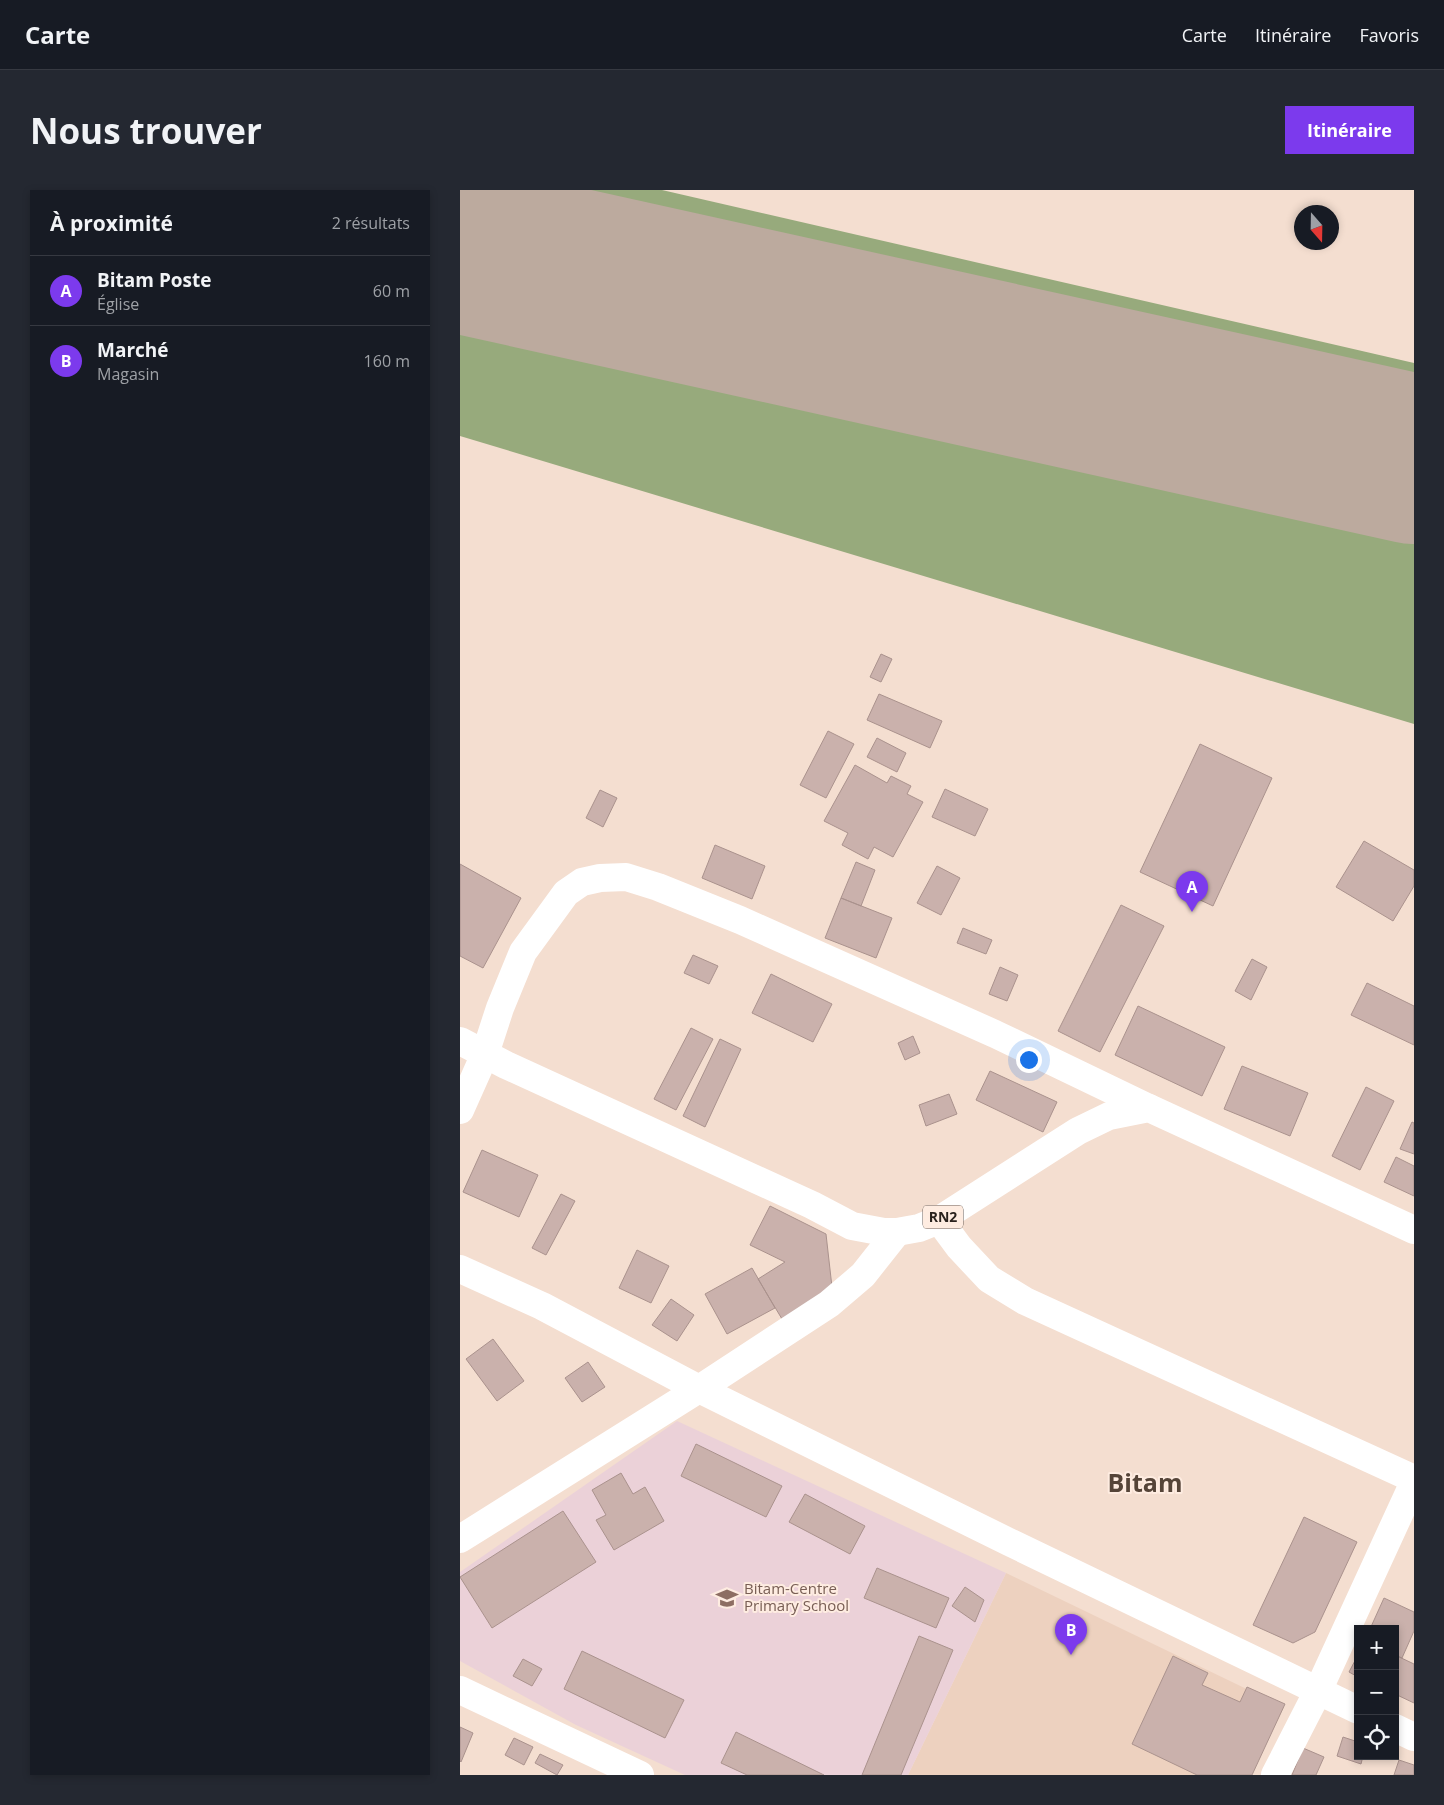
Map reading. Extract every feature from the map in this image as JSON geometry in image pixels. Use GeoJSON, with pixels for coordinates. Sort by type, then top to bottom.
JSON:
{"type":"FeatureCollection","features":[{"type":"Feature","properties":{"kind":"main road"},"geometry":{"type":"LineString","coordinates":[[460,1110],[485,1054],[500,1008],[523,952],[566,893],[582,882],[600,878],[626,877],[658,887],[740,920],[995,1034],[1149,1108],[1414,1230]]}},
{"type":"Feature","properties":{"kind":"main road","name":"RN2"},"geometry":{"type":"LineString","coordinates":[[460,1041],[852,1226],[884,1232],[919,1228],[939,1220],[1078,1131],[1109,1116],[1149,1108]]}},
{"type":"Feature","properties":{"kind":"main road"},"geometry":{"type":"LineString","coordinates":[[939,1220],[959,1248],[989,1280],[1025,1301],[1414,1480],[1318,1691],[1275,1775]]}},
{"type":"Feature","properties":{"kind":"main road"},"geometry":{"type":"LineString","coordinates":[[460,1539],[829,1304],[863,1275],[897,1232]]}},
{"type":"Feature","properties":{"kind":"main road"},"geometry":{"type":"LineString","coordinates":[[460,1269],[542,1306],[698,1389],[1009,1542],[1354,1708]]}},
{"type":"Feature","properties":{"kind":"main road"},"geometry":{"type":"LineString","coordinates":[[460,1690],[640,1775]]}},
{"type":"Feature","properties":{"kind":"main road"},"geometry":{"type":"LineString","coordinates":[[1399,1730],[1414,1737]]}},
{"type":"Feature","properties":{"kind":"shaded area","name":"Bitam-Centre Primary School"},"geometry":{"type":"Polygon","coordinates":[[[677,1421],[1006,1573],[908,1775],[685,1775],[576,1725],[460,1661],[460,1572],[677,1421]]]}},
{"type":"Feature","properties":{"kind":"shaded area"},"geometry":{"type":"Polygon","coordinates":[[[1006,1573],[1284,1707],[1251,1775],[908,1775],[1006,1573]]]}},
{"type":"Feature","properties":{"kind":"green space"},"geometry":{"type":"Polygon","coordinates":[[[460,190],[662,190],[1414,363],[1414,724],[460,436],[460,190]]]}},
{"type":"Feature","properties":{"kind":"building"},"geometry":{"type":"Polygon","coordinates":[[[881,654],[892,659],[881,682],[870,677],[881,654]]]}},
{"type":"Feature","properties":{"kind":"building"},"geometry":{"type":"Polygon","coordinates":[[[879,694],[942,721],[930,748],[867,720],[879,694]]]}},
{"type":"Feature","properties":{"kind":"building"},"geometry":{"type":"Polygon","coordinates":[[[828,731],[854,744],[826,798],[800,785],[828,731]]]}},
{"type":"Feature","properties":{"kind":"building"},"geometry":{"type":"Polygon","coordinates":[[[877,738],[906,753],[897,772],[867,757],[877,738]]]}},
{"type":"Feature","properties":{"kind":"building"},"geometry":{"type":"Polygon","coordinates":[[[1200,744],[1272,778],[1213,906],[1140,872],[1200,744]]]}},
{"type":"Feature","properties":{"kind":"building"},"geometry":{"type":"Polygon","coordinates":[[[855,765],[887,783],[891,776],[911,786],[907,794],[923,802],[893,857],[874,847],[868,859],[842,845],[848,833],[824,821],[855,765]]]}},
{"type":"Feature","properties":{"kind":"building"},"geometry":{"type":"Polygon","coordinates":[[[945,789],[988,809],[975,836],[932,817],[945,789]]]}},
{"type":"Feature","properties":{"kind":"building"},"geometry":{"type":"Polygon","coordinates":[[[600,790],[617,798],[603,827],[586,818],[600,790]]]}},
{"type":"Feature","properties":{"kind":"building"},"geometry":{"type":"Polygon","coordinates":[[[1364,841],[1414,870],[1414,886],[1393,921],[1336,887],[1364,841]]]}},
{"type":"Feature","properties":{"kind":"building"},"geometry":{"type":"Polygon","coordinates":[[[715,845],[765,866],[752,899],[702,878],[715,845]]]}},
{"type":"Feature","properties":{"kind":"building"},"geometry":{"type":"Polygon","coordinates":[[[856,862],[875,870],[861,906],[841,898],[856,862]]]}},
{"type":"Feature","properties":{"kind":"building"},"geometry":{"type":"Polygon","coordinates":[[[460,864],[521,898],[483,968],[460,956],[460,864]]]}},
{"type":"Feature","properties":{"kind":"building"},"geometry":{"type":"Polygon","coordinates":[[[937,866],[960,878],[941,915],[917,903],[937,866]]]}},
{"type":"Feature","properties":{"kind":"building"},"geometry":{"type":"Polygon","coordinates":[[[841,898],[892,918],[876,958],[825,938],[841,898]]]}},
{"type":"Feature","properties":{"kind":"building"},"geometry":{"type":"Polygon","coordinates":[[[1121,905],[1164,926],[1100,1052],[1058,1031],[1121,905]]]}},
{"type":"Feature","properties":{"kind":"building"},"geometry":{"type":"Polygon","coordinates":[[[963,928],[992,940],[986,954],[957,943],[963,928]]]}},
{"type":"Feature","properties":{"kind":"building"},"geometry":{"type":"Polygon","coordinates":[[[693,955],[718,966],[709,984],[684,973],[693,955]]]}},
{"type":"Feature","properties":{"kind":"building"},"geometry":{"type":"Polygon","coordinates":[[[1252,959],[1267,967],[1251,1000],[1235,991],[1252,959]]]}},
{"type":"Feature","properties":{"kind":"building"},"geometry":{"type":"Polygon","coordinates":[[[1000,967],[1018,975],[1007,1001],[989,994],[1000,967]]]}},
{"type":"Feature","properties":{"kind":"building"},"geometry":{"type":"Polygon","coordinates":[[[771,974],[832,1004],[813,1042],[752,1013],[771,974]]]}},
{"type":"Feature","properties":{"kind":"building"},"geometry":{"type":"Polygon","coordinates":[[[1367,983],[1414,1006],[1414,1045],[1351,1015],[1367,983]]]}},
{"type":"Feature","properties":{"kind":"building"},"geometry":{"type":"Polygon","coordinates":[[[1138,1006],[1225,1047],[1202,1096],[1115,1055],[1138,1006]]]}},
{"type":"Feature","properties":{"kind":"building"},"geometry":{"type":"Polygon","coordinates":[[[691,1028],[713,1039],[676,1110],[654,1099],[691,1028]]]}},
{"type":"Feature","properties":{"kind":"building"},"geometry":{"type":"Polygon","coordinates":[[[913,1036],[920,1053],[905,1060],[898,1043],[913,1036]]]}},
{"type":"Feature","properties":{"kind":"building"},"geometry":{"type":"Polygon","coordinates":[[[720,1039],[741,1049],[705,1127],[683,1116],[720,1039]]]}},
{"type":"Feature","properties":{"kind":"building"},"geometry":{"type":"Polygon","coordinates":[[[1242,1066],[1308,1093],[1290,1136],[1224,1109],[1242,1066]]]}},
{"type":"Feature","properties":{"kind":"building"},"geometry":{"type":"Polygon","coordinates":[[[990,1071],[1057,1102],[1043,1132],[976,1100],[990,1071]]]}},
{"type":"Feature","properties":{"kind":"building"},"geometry":{"type":"Polygon","coordinates":[[[1366,1087],[1394,1101],[1360,1170],[1332,1156],[1366,1087]]]}},
{"type":"Feature","properties":{"kind":"building"},"geometry":{"type":"Polygon","coordinates":[[[949,1094],[957,1114],[926,1126],[919,1105],[949,1094]]]}},
{"type":"Feature","properties":{"kind":"building"},"geometry":{"type":"Polygon","coordinates":[[[1412,1122],[1414,1123],[1414,1154],[1400,1149],[1412,1122]]]}},
{"type":"Feature","properties":{"kind":"building"},"geometry":{"type":"Polygon","coordinates":[[[482,1150],[538,1175],[519,1217],[463,1192],[482,1150]]]}},
{"type":"Feature","properties":{"kind":"building"},"geometry":{"type":"Polygon","coordinates":[[[1396,1157],[1414,1166],[1414,1196],[1384,1182],[1396,1157]]]}},
{"type":"Feature","properties":{"kind":"building"},"geometry":{"type":"Polygon","coordinates":[[[561,1194],[575,1201],[546,1255],[532,1248],[561,1194]]]}},
{"type":"Feature","properties":{"kind":"building"},"geometry":{"type":"Polygon","coordinates":[[[770,1206],[826,1234],[832,1287],[782,1319],[758,1279],[785,1262],[750,1245],[770,1206]]]}},
{"type":"Feature","properties":{"kind":"building"},"geometry":{"type":"Polygon","coordinates":[[[637,1250],[669,1266],[651,1303],[619,1288],[637,1250]]]}},
{"type":"Feature","properties":{"kind":"building"},"geometry":{"type":"Polygon","coordinates":[[[752,1268],[775,1308],[727,1334],[705,1294],[752,1268]]]}},
{"type":"Feature","properties":{"kind":"building"},"geometry":{"type":"Polygon","coordinates":[[[671,1299],[694,1315],[677,1341],[652,1325],[671,1299]]]}},
{"type":"Feature","properties":{"kind":"building"},"geometry":{"type":"Polygon","coordinates":[[[493,1339],[524,1381],[497,1401],[466,1359],[493,1339]]]}},
{"type":"Feature","properties":{"kind":"building"},"geometry":{"type":"Polygon","coordinates":[[[588,1362],[605,1387],[582,1402],[565,1378],[588,1362]]]}},
{"type":"Feature","properties":{"kind":"building"},"geometry":{"type":"Polygon","coordinates":[[[696,1444],[782,1486],[766,1517],[681,1476],[696,1444]]]}},
{"type":"Feature","properties":{"kind":"building"},"geometry":{"type":"Polygon","coordinates":[[[621,1473],[633,1494],[645,1487],[664,1521],[614,1550],[596,1520],[606,1515],[592,1490],[621,1473]]]}},
{"type":"Feature","properties":{"kind":"building"},"geometry":{"type":"Polygon","coordinates":[[[805,1494],[865,1526],[850,1554],[789,1522],[805,1494]]]}},
{"type":"Feature","properties":{"kind":"building"},"geometry":{"type":"Polygon","coordinates":[[[563,1511],[596,1562],[492,1628],[460,1577],[563,1511]]]}},
{"type":"Feature","properties":{"kind":"building"},"geometry":{"type":"Polygon","coordinates":[[[1304,1517],[1357,1542],[1315,1632],[1293,1643],[1253,1625],[1304,1517]]]}},
{"type":"Feature","properties":{"kind":"building"},"geometry":{"type":"Polygon","coordinates":[[[877,1568],[949,1598],[936,1628],[864,1598],[877,1568]]]}},
{"type":"Feature","properties":{"kind":"building"},"geometry":{"type":"Polygon","coordinates":[[[965,1587],[984,1600],[975,1622],[952,1606],[965,1587]]]}},
{"type":"Feature","properties":{"kind":"building"},"geometry":{"type":"Polygon","coordinates":[[[1384,1598],[1414,1612],[1414,1631],[1402,1658],[1399,1657],[1399,1625],[1372,1625],[1384,1598]]]}},
{"type":"Feature","properties":{"kind":"building"},"geometry":{"type":"Polygon","coordinates":[[[919,1636],[953,1650],[901,1775],[862,1775],[919,1636]]]}},
{"type":"Feature","properties":{"kind":"building"},"geometry":{"type":"Polygon","coordinates":[[[582,1651],[684,1700],[665,1738],[564,1689],[582,1651]]]}},
{"type":"Feature","properties":{"kind":"building"},"geometry":{"type":"Polygon","coordinates":[[[1173,1656],[1208,1673],[1202,1685],[1240,1702],[1247,1687],[1285,1704],[1252,1775],[1197,1775],[1132,1744],[1173,1656]]]}},
{"type":"Feature","properties":{"kind":"building"},"geometry":{"type":"Polygon","coordinates":[[[1399,1657],[1414,1664],[1414,1703],[1399,1696],[1399,1657]]]}},
{"type":"Feature","properties":{"kind":"building"},"geometry":{"type":"Polygon","coordinates":[[[523,1659],[542,1669],[532,1686],[513,1676],[523,1659]]]}},
{"type":"Feature","properties":{"kind":"building"},"geometry":{"type":"Polygon","coordinates":[[[1354,1663],[1354,1675],[1349,1672],[1354,1663]]]}},
{"type":"Feature","properties":{"kind":"building"},"geometry":{"type":"Polygon","coordinates":[[[460,1727],[473,1733],[461,1762],[460,1761],[460,1727]]]}},
{"type":"Feature","properties":{"kind":"building"},"geometry":{"type":"Polygon","coordinates":[[[736,1732],[824,1775],[747,1775],[721,1763],[736,1732]]]}},
{"type":"Feature","properties":{"kind":"building"},"geometry":{"type":"Polygon","coordinates":[[[1343,1737],[1354,1741],[1354,1760],[1362,1760],[1361,1764],[1337,1756],[1343,1737]]]}},
{"type":"Feature","properties":{"kind":"building"},"geometry":{"type":"Polygon","coordinates":[[[514,1738],[533,1747],[524,1765],[505,1755],[514,1738]]]}},
{"type":"Feature","properties":{"kind":"building"},"geometry":{"type":"Polygon","coordinates":[[[1303,1748],[1324,1757],[1316,1775],[1292,1775],[1303,1748]]]}},
{"type":"Feature","properties":{"kind":"building"},"geometry":{"type":"Polygon","coordinates":[[[540,1754],[563,1765],[557,1775],[535,1763],[540,1754]]]}},
{"type":"Feature","properties":{"kind":"building"},"geometry":{"type":"Polygon","coordinates":[[[1399,1760],[1414,1765],[1414,1775],[1394,1775],[1399,1760]]]}},
{"type":"Feature","properties":{"kind":"runway"},"geometry":{"type":"LineString","coordinates":[[460,248],[1414,459]]}},
{"type":"Feature","properties":{"kind":"place","name":"Bitam Poste"},"geometry":{"type":"Point","coordinates":[1192,912]}},
{"type":"Feature","properties":{"kind":"place","name":"Bitam-Centre Primary School"},"geometry":{"type":"Point","coordinates":[727,1598]}},
{"type":"Feature","properties":{"kind":"place","name":"Marché"},"geometry":{"type":"Point","coordinates":[1071,1655]}},
{"type":"Feature","properties":{"kind":"district","name":"Bitam"},"geometry":{"type":"Point","coordinates":[1145,1483]}}]}
